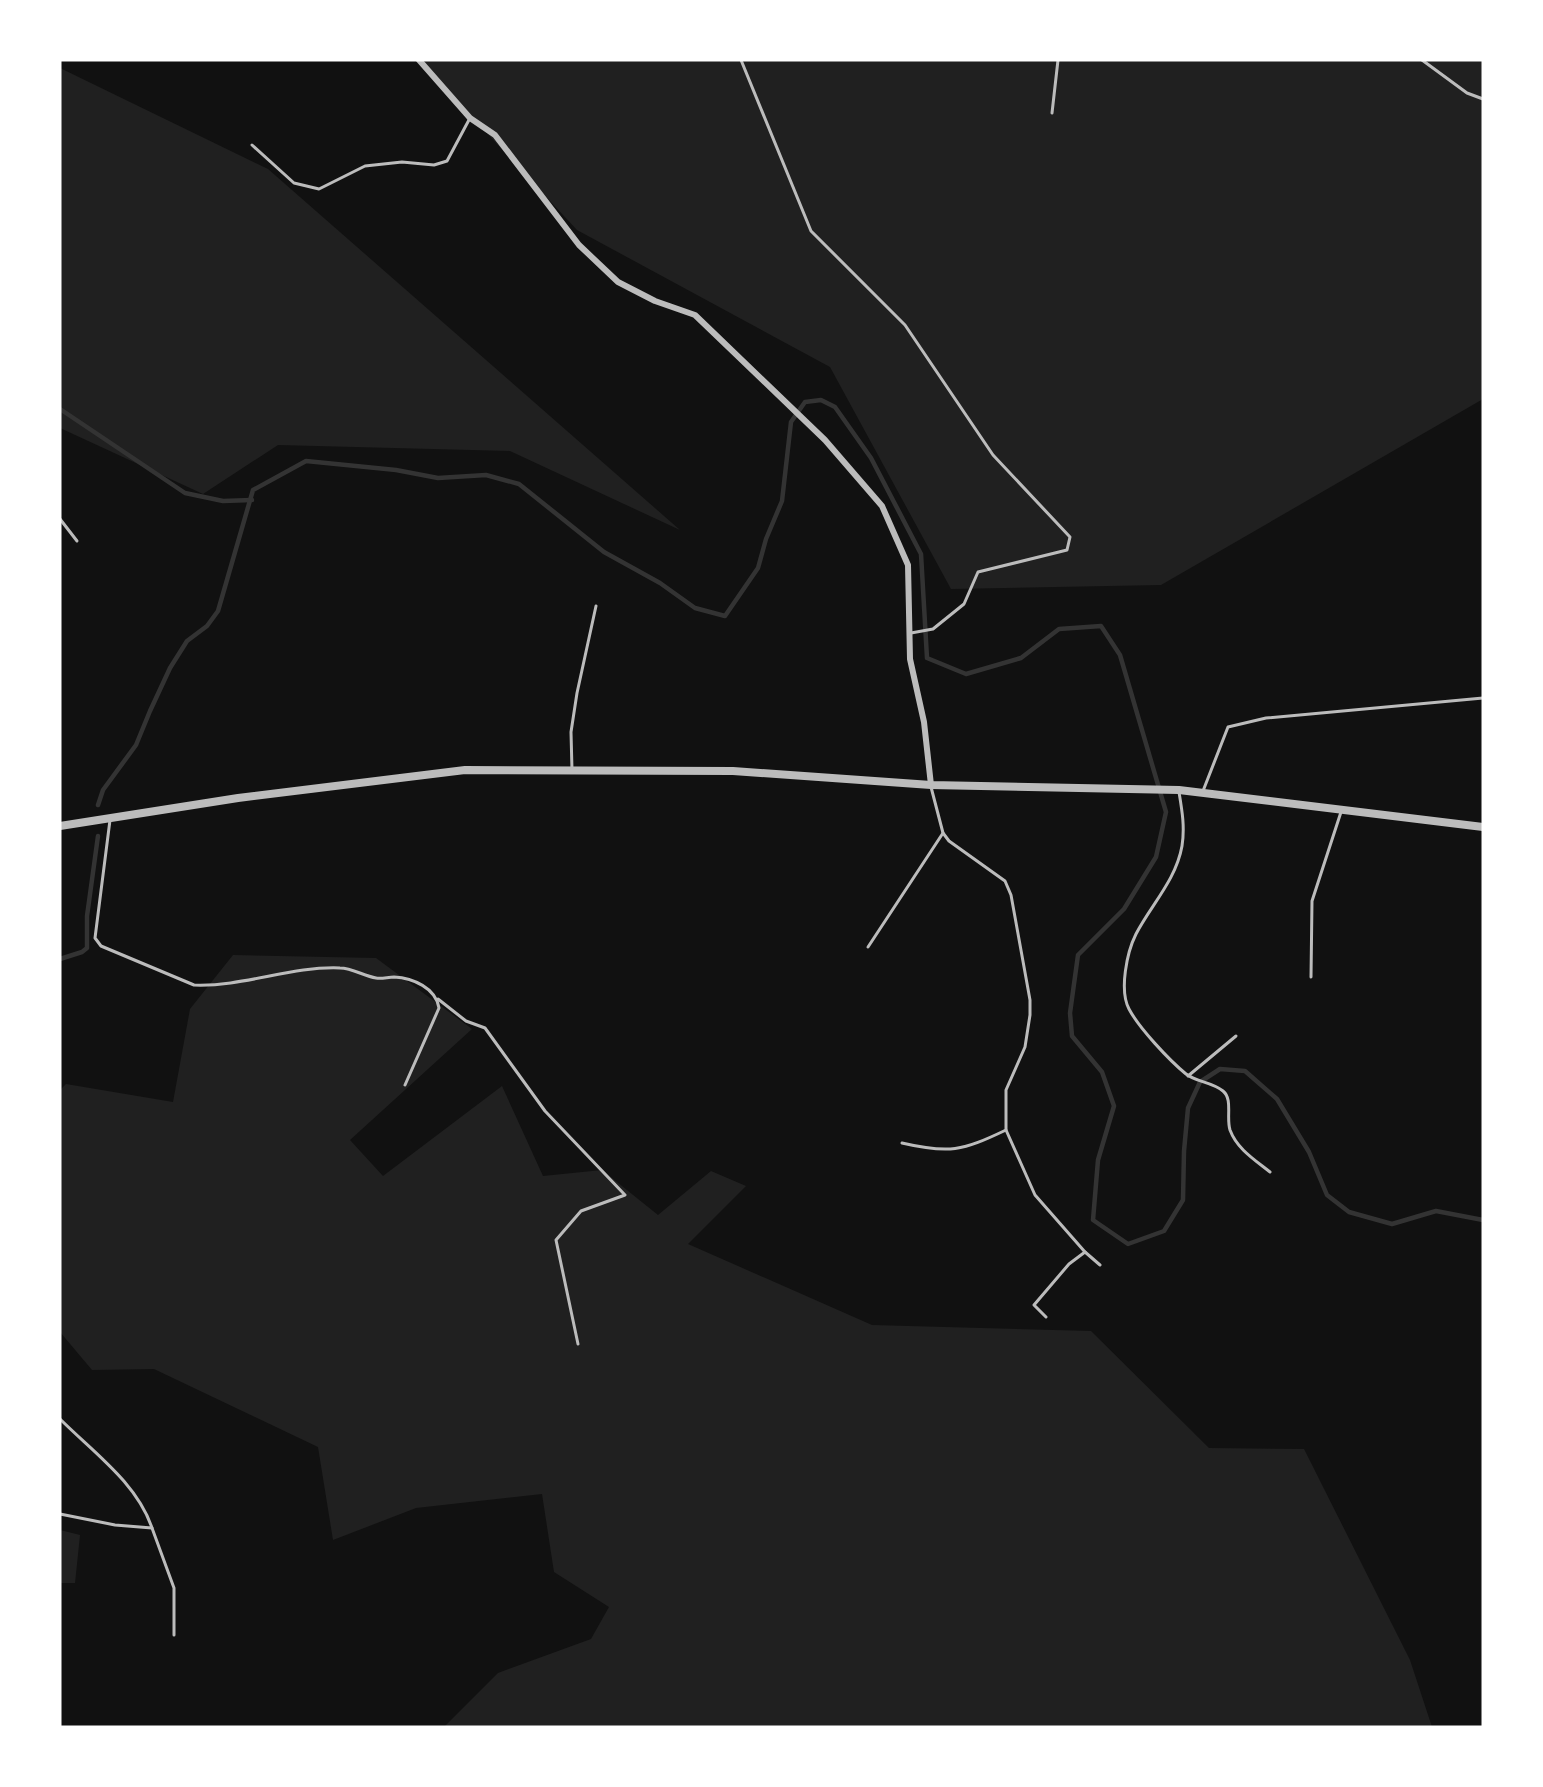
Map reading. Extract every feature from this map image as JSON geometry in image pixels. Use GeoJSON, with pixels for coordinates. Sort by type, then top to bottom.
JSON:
{"type":"FeatureCollection","features":[{"type":"Feature","properties":{"kind":"street"},"geometry":{"type":"LineString","coordinates":[[419,60],[470,118],[495,135],[579,245],[610,275],[618,282],[655,301],[695,315],[825,440],[882,506],[908,565],[910,659],[924,722],[931,786]]}},
{"type":"Feature","properties":{"kind":"street"},"geometry":{"type":"LineString","coordinates":[[60,826],[238,798],[465,770],[572,770],[733,771],[931,786],[1179,790],[1483,827]]}},
{"type":"Feature","properties":{"kind":"lane"},"geometry":{"type":"LineString","coordinates":[[741,60],[811,231],[905,325],[993,454],[1070,537],[1067,550],[978,572],[964,603],[933,629],[909,633]]}},
{"type":"Feature","properties":{"kind":"lane"},"geometry":{"type":"LineString","coordinates":[[1052,113],[1058,60]]}},
{"type":"Feature","properties":{"kind":"lane"},"geometry":{"type":"LineString","coordinates":[[1422,60],[1467,93],[1483,99]]}},
{"type":"Feature","properties":{"kind":"lane"},"geometry":{"type":"LineString","coordinates":[[252,145],[294,183],[319,189],[365,166],[402,162],[434,165],[447,161],[470,118]]}},
{"type":"Feature","properties":{"kind":"lane"},"geometry":{"type":"LineString","coordinates":[[60,519],[77,541]]}},
{"type":"Feature","properties":{"kind":"lane"},"geometry":{"type":"LineString","coordinates":[[572,770],[571,732],[596,606]]}},
{"type":"Feature","properties":{"kind":"lane"},"geometry":{"type":"LineString","coordinates":[[1203,793],[1228,727],[1266,718],[1483,698]]}},
{"type":"Feature","properties":{"kind":"lane"},"geometry":{"type":"LineString","coordinates":[[931,786],[943,833],[949,841],[1005,881],[1011,895],[1030,1000],[1030,1014],[1025,1047],[1006,1090],[1006,1130],[1035,1195],[1085,1252],[1100,1265]]}},
{"type":"Feature","properties":{"kind":"lane"},"geometry":{"type":"LineString","coordinates":[[1179,790],[1184,827],[1181,849],[1163,893],[1136,934],[1126,960],[1125,985],[1128,1008],[1156,1044],[1188,1076],[1223,1091],[1228,1098],[1230,1129],[1239,1148],[1270,1172]]}},
{"type":"Feature","properties":{"kind":"lane"},"geometry":{"type":"LineString","coordinates":[[1311,977],[1312,901],[1342,810]]}},
{"type":"Feature","properties":{"kind":"lane"},"geometry":{"type":"LineString","coordinates":[[110,818],[95,938],[101,946],[194,985],[211,986],[307,969],[343,968],[377,978],[395,977],[412,980],[427,988],[466,1021],[485,1028],[545,1111],[625,1195],[581,1211],[556,1240],[578,1344]]}},
{"type":"Feature","properties":{"kind":"lane"},"geometry":{"type":"LineString","coordinates":[[868,947],[943,833]]}},
{"type":"Feature","properties":{"kind":"lane"},"geometry":{"type":"LineString","coordinates":[[405,1085],[439,1008],[438,999]]}},
{"type":"Feature","properties":{"kind":"lane"},"geometry":{"type":"LineString","coordinates":[[1188,1076],[1236,1036]]}},
{"type":"Feature","properties":{"kind":"lane"},"geometry":{"type":"LineString","coordinates":[[902,1143],[933,1150],[956,1150],[974,1146],[1006,1130]]}},
{"type":"Feature","properties":{"kind":"lane"},"geometry":{"type":"LineString","coordinates":[[1047,1317],[1034,1305],[1069,1264],[1085,1252]]}},
{"type":"Feature","properties":{"kind":"lane"},"geometry":{"type":"LineString","coordinates":[[60,1419],[133,1492],[147,1516],[174,1588],[174,1635]]}},
{"type":"Feature","properties":{"kind":"lane"},"geometry":{"type":"LineString","coordinates":[[60,1514],[115,1525],[152,1528]]}},
{"type":"Feature","properties":{"kind":"shaded area"},"geometry":{"type":"Polygon","coordinates":[[[419,60],[1483,60],[1483,399],[1161,585],[951,589],[830,367],[577,230],[419,60]]]}},
{"type":"Feature","properties":{"kind":"shaded area"},"geometry":{"type":"Polygon","coordinates":[[[60,68],[268,169],[680,530],[510,451],[278,445],[203,494],[60,428],[60,68]]]}},
{"type":"Feature","properties":{"kind":"shaded area"},"geometry":{"type":"Polygon","coordinates":[[[233,955],[376,958],[472,1029],[350,1140],[383,1176],[502,1086],[543,1176],[602,1170],[658,1215],[711,1171],[746,1186],[688,1244],[872,1325],[1091,1331],[1209,1448],[1304,1449],[1410,1660],[1432,1727],[444,1727],[498,1673],[591,1639],[609,1607],[554,1572],[542,1494],[416,1508],[333,1540],[318,1447],[154,1369],[92,1370],[60,1332],[60,1090],[66,1084],[173,1102],[190,1009],[233,955]]]}},
{"type":"Feature","properties":{"kind":"shaded area"},"geometry":{"type":"Polygon","coordinates":[[[60,1530],[80,1535],[75,1583],[60,1583],[60,1530]]]}},
{"type":"Feature","properties":{"kind":"waterway"},"geometry":{"type":"LineString","coordinates":[[98,805],[103,790],[136,745],[170,668],[187,641],[207,626],[218,611],[253,490],[306,461],[396,470],[438,478],[486,475],[519,484],[604,552],[660,583],[695,608],[725,616],[758,568],[766,539],[782,501],[791,422],[805,402],[821,400],[835,407],[871,458],[921,554],[927,658],[966,674],[1021,658],[1059,629],[1101,626],[1120,655],[1166,812],[1156,857],[1124,909],[1078,955],[1070,1013],[1072,1036],[1102,1072],[1114,1106],[1098,1160],[1093,1220],[1128,1244],[1164,1231],[1183,1200],[1188,1108],[1200,1082],[1220,1069],[1245,1071],[1277,1099],[1309,1152],[1327,1195],[1349,1212],[1392,1224],[1436,1211],[1483,1220]]}},
{"type":"Feature","properties":{"kind":"waterway"},"geometry":{"type":"LineString","coordinates":[[60,409],[185,493],[223,501],[252,500]]}},
{"type":"Feature","properties":{"kind":"waterway"},"geometry":{"type":"LineString","coordinates":[[60,959],[82,952],[87,948],[87,916],[98,836]]}}]}
